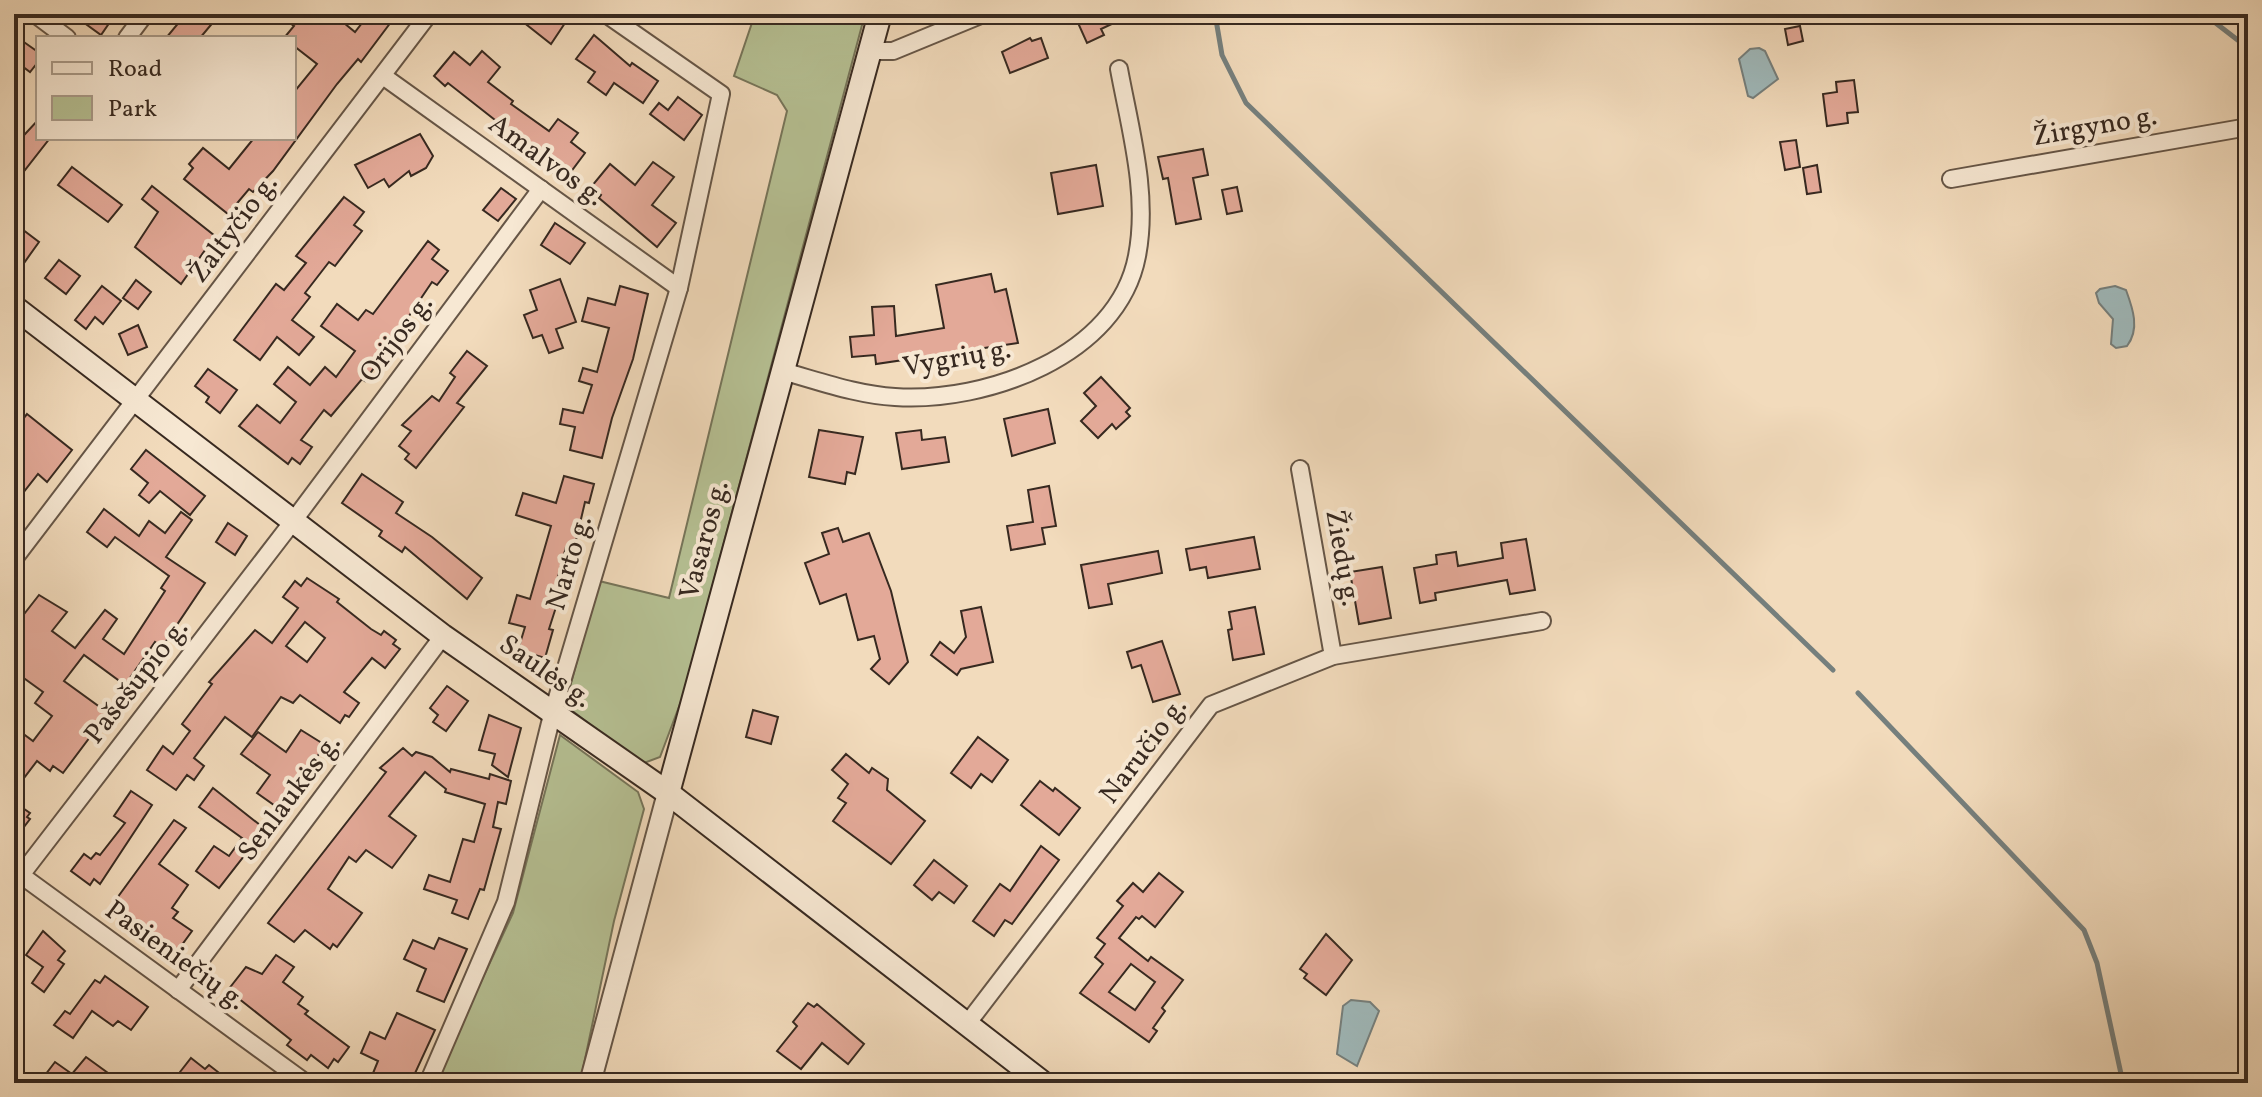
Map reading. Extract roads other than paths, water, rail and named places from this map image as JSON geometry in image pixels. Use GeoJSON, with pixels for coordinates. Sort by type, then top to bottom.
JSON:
{"type":"FeatureCollection","features":[{"type":"Feature","properties":{"kind":"main road","name":"Vasaros g."},"geometry":{"type":"LineString","coordinates":[[668,793],[880,14]]}},
{"type":"Feature","properties":{"kind":"main road","name":"Saulės g."},"geometry":{"type":"LineString","coordinates":[[14,307],[138,399],[443,636],[552,715],[668,793],[1043,1083]]}},
{"type":"Feature","properties":{"kind":"street"},"geometry":{"type":"LineString","coordinates":[[35,14],[64,36]]}},
{"type":"Feature","properties":{"kind":"street"},"geometry":{"type":"LineString","coordinates":[[128,36],[145,14]]}},
{"type":"Feature","properties":{"kind":"street","name":"Žaltyčio g."},"geometry":{"type":"LineString","coordinates":[[14,559],[429,14]]}},
{"type":"Feature","properties":{"kind":"street","name":"Narto g."},"geometry":{"type":"LineString","coordinates":[[428,1083],[506,902],[552,715],[679,288],[721,94],[606,14]]}},
{"type":"Feature","properties":{"kind":"street"},"geometry":{"type":"LineString","coordinates":[[871,51],[893,51],[983,14]]}},
{"type":"Feature","properties":{"kind":"street","name":"Vygrių g."},"geometry":{"type":"LineString","coordinates":[[782,371],[896,397],[956,392],[1029,373],[1065,355],[1097,330],[1125,291],[1137,257],[1139,178],[1119,69]]}},
{"type":"Feature","properties":{"kind":"street","name":"Amalvos g."},"geometry":{"type":"LineString","coordinates":[[383,76],[679,288]]}},
{"type":"Feature","properties":{"kind":"street","name":"Žirgyno g."},"geometry":{"type":"LineString","coordinates":[[1951,179],[2248,127]]}},
{"type":"Feature","properties":{"kind":"street","name":"Orijos g."},"geometry":{"type":"LineString","coordinates":[[294,520],[541,189]]}},
{"type":"Feature","properties":{"kind":"street","name":"Žiedų g."},"geometry":{"type":"LineString","coordinates":[[1300,469],[1333,656]]}},
{"type":"Feature","properties":{"kind":"street","name":"Pašešupio g."},"geometry":{"type":"LineString","coordinates":[[17,873],[294,520]]}},
{"type":"Feature","properties":{"kind":"street","name":"Naručio g."},"geometry":{"type":"LineString","coordinates":[[967,1024],[1211,705],[1333,656],[1542,621]]}},
{"type":"Feature","properties":{"kind":"street","name":"Senlaukės g."},"geometry":{"type":"LineString","coordinates":[[178,990],[443,636]]}},
{"type":"Feature","properties":{"kind":"street","name":"Vasaros g."},"geometry":{"type":"LineString","coordinates":[[590,1083],[668,793]]}},
{"type":"Feature","properties":{"kind":"street","name":"Pasieniečių g."},"geometry":{"type":"LineString","coordinates":[[17,873],[306,1083]]}},
{"type":"Feature","properties":{"kind":"water"},"geometry":{"type":"Polygon","coordinates":[[[1750,49],[1765,51],[1778,79],[1753,98],[1748,96],[1739,59],[1750,49]]]}},
{"type":"Feature","properties":{"kind":"water"},"geometry":{"type":"Polygon","coordinates":[[[2115,286],[2126,290],[2134,326],[2127,346],[2116,348],[2111,344],[2113,319],[2099,303],[2096,293],[2115,286]]]}},
{"type":"Feature","properties":{"kind":"water"},"geometry":{"type":"Polygon","coordinates":[[[1351,1000],[1370,1002],[1379,1011],[1357,1066],[1337,1054],[1343,1006],[1351,1000]]]}},
{"type":"Feature","properties":{"kind":"waterway"},"geometry":{"type":"LineString","coordinates":[[1215,14],[1222,55],[1246,103],[1833,670]]}},
{"type":"Feature","properties":{"kind":"waterway"},"geometry":{"type":"LineString","coordinates":[[2204,14],[2248,48]]}},
{"type":"Feature","properties":{"kind":"waterway"},"geometry":{"type":"LineString","coordinates":[[1858,693],[2084,930],[2097,963],[2123,1083]]}}]}
